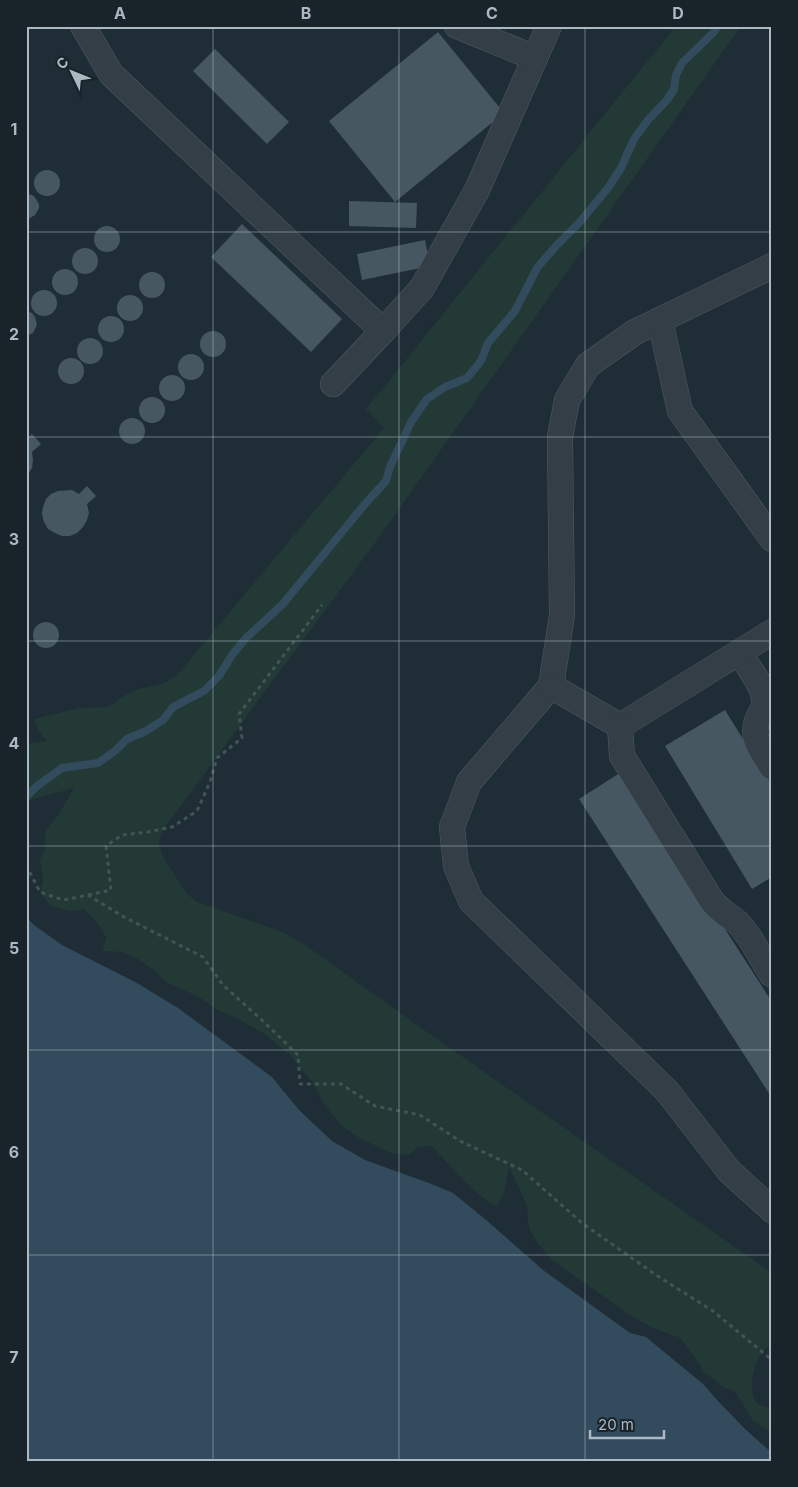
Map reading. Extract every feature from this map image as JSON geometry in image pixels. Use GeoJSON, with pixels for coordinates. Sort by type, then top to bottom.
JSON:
{"type":"FeatureCollection","features":[{"type":"Feature","properties":{"kind":"lane"},"geometry":{"type":"LineString","coordinates":[[83,26],[111,74],[383,331]]}},
{"type":"Feature","properties":{"kind":"lane"},"geometry":{"type":"LineString","coordinates":[[457,26],[535,58]]}},
{"type":"Feature","properties":{"kind":"lane"},"geometry":{"type":"LineString","coordinates":[[333,384],[422,288],[473,198],[549,26]]}},
{"type":"Feature","properties":{"kind":"lane"},"geometry":{"type":"LineString","coordinates":[[772,266],[635,332],[588,365],[567,400],[560,437],[562,615],[551,686],[468,782],[452,827],[456,866],[471,901],[668,1091],[729,1171],[772,1210]]}},
{"type":"Feature","properties":{"kind":"lane"},"geometry":{"type":"LineString","coordinates":[[660,320],[680,411],[772,539]]}},
{"type":"Feature","properties":{"kind":"lane"},"geometry":{"type":"LineString","coordinates":[[620,726],[772,632]]}},
{"type":"Feature","properties":{"kind":"lane"},"geometry":{"type":"LineString","coordinates":[[739,653],[761,688],[765,699],[754,733],[758,745],[772,766]]}},
{"type":"Feature","properties":{"kind":"lane"},"geometry":{"type":"LineString","coordinates":[[551,686],[620,726]]}},
{"type":"Feature","properties":{"kind":"lane"},"geometry":{"type":"LineString","coordinates":[[620,726],[622,756],[712,901],[718,909],[737,922],[744,930],[772,975]]}},
{"type":"Feature","properties":{"kind":"path"},"geometry":{"type":"LineString","coordinates":[[26,865],[40,892],[63,900],[111,890],[106,846],[122,835],[172,827],[196,811],[210,782],[216,758],[242,738],[239,714],[322,605]]}},
{"type":"Feature","properties":{"kind":"path"},"geometry":{"type":"LineString","coordinates":[[88,895],[124,917],[203,957],[223,985],[298,1055],[300,1084],[341,1084],[374,1106],[420,1114],[460,1141],[522,1170],[582,1223],[656,1275],[713,1311],[772,1360]]}},
{"type":"Feature","properties":{"kind":"green space"},"geometry":{"type":"Polygon","coordinates":[[[676,26],[741,26],[380,536],[162,831],[159,842],[162,855],[186,893],[197,902],[285,933],[308,947],[772,1273],[772,1345],[766,1349],[756,1364],[753,1373],[752,1392],[755,1400],[761,1406],[772,1408],[772,1433],[753,1421],[735,1391],[725,1388],[705,1373],[681,1338],[655,1329],[636,1319],[552,1260],[539,1245],[529,1229],[527,1206],[509,1167],[503,1197],[496,1206],[471,1187],[431,1146],[418,1147],[409,1155],[394,1154],[361,1139],[341,1125],[326,1107],[312,1082],[291,1056],[266,1035],[237,1018],[219,1011],[199,997],[166,982],[155,971],[138,959],[121,952],[102,951],[106,937],[98,924],[84,909],[70,911],[51,906],[40,892],[43,880],[40,860],[45,849],[45,831],[57,817],[74,788],[26,801],[26,744],[47,741],[38,730],[34,719],[79,708],[108,707],[138,689],[169,681],[177,675],[384,428],[366,409],[676,26]]]}},
{"type":"Feature","properties":{"kind":"water"},"geometry":{"type":"Polygon","coordinates":[[[26,917],[62,945],[137,983],[178,1008],[272,1077],[299,1110],[332,1141],[365,1160],[453,1193],[543,1270],[630,1333],[646,1337],[703,1384],[745,1429],[772,1453],[772,1461],[26,1461],[26,917]]]}},
{"type":"Feature","properties":{"kind":"building"},"geometry":{"type":"Polygon","coordinates":[[[438,32],[504,113],[395,202],[329,121],[438,32]]]}},
{"type":"Feature","properties":{"kind":"building"},"geometry":{"type":"Polygon","coordinates":[[[215,49],[289,122],[267,144],[193,71],[215,49]]]}},
{"type":"Feature","properties":{"kind":"building"},"geometry":{"type":"Polygon","coordinates":[[[47,170],[56,174],[60,183],[56,192],[47,196],[38,192],[34,183],[38,174],[47,170]]]}},
{"type":"Feature","properties":{"kind":"building"},"geometry":{"type":"Polygon","coordinates":[[[26,193],[34,196],[39,204],[35,215],[28,219],[26,219],[26,193]]]}},
{"type":"Feature","properties":{"kind":"building"},"geometry":{"type":"Polygon","coordinates":[[[349,201],[417,203],[416,228],[349,226],[349,201]]]}},
{"type":"Feature","properties":{"kind":"building"},"geometry":{"type":"Polygon","coordinates":[[[242,224],[342,319],[311,352],[211,257],[242,224]]]}},
{"type":"Feature","properties":{"kind":"building"},"geometry":{"type":"Polygon","coordinates":[[[107,226],[116,230],[120,239],[116,248],[107,252],[98,248],[94,239],[98,230],[107,226]]]}},
{"type":"Feature","properties":{"kind":"building"},"geometry":{"type":"Polygon","coordinates":[[[425,240],[430,266],[362,280],[357,254],[425,240]]]}},
{"type":"Feature","properties":{"kind":"building"},"geometry":{"type":"Polygon","coordinates":[[[85,248],[94,252],[98,261],[94,270],[85,274],[76,270],[72,261],[76,252],[85,248]]]}},
{"type":"Feature","properties":{"kind":"building"},"geometry":{"type":"Polygon","coordinates":[[[65,269],[74,273],[78,282],[74,291],[65,295],[56,291],[52,282],[56,273],[65,269]]]}},
{"type":"Feature","properties":{"kind":"building"},"geometry":{"type":"Polygon","coordinates":[[[152,272],[161,276],[165,285],[161,294],[152,298],[143,294],[139,285],[143,276],[152,272]]]}},
{"type":"Feature","properties":{"kind":"building"},"geometry":{"type":"Polygon","coordinates":[[[44,290],[53,294],[57,303],[53,312],[44,316],[35,312],[31,303],[35,294],[44,290]]]}},
{"type":"Feature","properties":{"kind":"building"},"geometry":{"type":"Polygon","coordinates":[[[130,295],[139,299],[143,308],[139,317],[130,321],[121,317],[117,308],[121,299],[130,295]]]}},
{"type":"Feature","properties":{"kind":"building"},"geometry":{"type":"Polygon","coordinates":[[[26,311],[32,313],[37,325],[33,333],[26,336],[26,311]]]}},
{"type":"Feature","properties":{"kind":"building"},"geometry":{"type":"Polygon","coordinates":[[[111,316],[120,320],[124,329],[120,338],[111,342],[102,338],[98,329],[102,320],[111,316]]]}},
{"type":"Feature","properties":{"kind":"building"},"geometry":{"type":"Polygon","coordinates":[[[213,331],[222,335],[226,344],[222,353],[213,357],[204,353],[200,344],[204,335],[213,331]]]}},
{"type":"Feature","properties":{"kind":"building"},"geometry":{"type":"Polygon","coordinates":[[[90,338],[99,342],[103,351],[99,360],[90,364],[81,360],[77,351],[81,342],[90,338]]]}},
{"type":"Feature","properties":{"kind":"building"},"geometry":{"type":"Polygon","coordinates":[[[191,354],[200,358],[204,367],[200,376],[191,380],[182,376],[178,367],[182,358],[191,354]]]}},
{"type":"Feature","properties":{"kind":"building"},"geometry":{"type":"Polygon","coordinates":[[[71,358],[80,362],[84,371],[80,380],[71,384],[62,380],[58,371],[62,362],[71,358]]]}},
{"type":"Feature","properties":{"kind":"building"},"geometry":{"type":"Polygon","coordinates":[[[172,375],[181,379],[185,388],[181,397],[172,401],[163,397],[159,388],[163,379],[172,375]]]}},
{"type":"Feature","properties":{"kind":"building"},"geometry":{"type":"Polygon","coordinates":[[[152,397],[161,401],[165,410],[161,419],[152,423],[143,419],[139,410],[143,401],[152,397]]]}},
{"type":"Feature","properties":{"kind":"building"},"geometry":{"type":"Polygon","coordinates":[[[132,418],[141,422],[145,431],[141,440],[132,444],[123,440],[119,431],[123,422],[132,418]]]}},
{"type":"Feature","properties":{"kind":"building"},"geometry":{"type":"Polygon","coordinates":[[[32,434],[41,444],[32,452],[32,468],[26,477],[26,439],[32,434]]]}},
{"type":"Feature","properties":{"kind":"building"},"geometry":{"type":"Polygon","coordinates":[[[87,486],[96,496],[87,504],[89,513],[83,527],[77,533],[70,536],[62,536],[48,529],[42,514],[46,499],[58,491],[72,490],[79,494],[87,486]]]}},
{"type":"Feature","properties":{"kind":"building"},"geometry":{"type":"Polygon","coordinates":[[[46,622],[55,626],[59,635],[55,644],[46,648],[37,644],[33,635],[37,626],[46,622]]]}},
{"type":"Feature","properties":{"kind":"building"},"geometry":{"type":"Polygon","coordinates":[[[725,710],[772,786],[772,877],[752,889],[665,746],[725,710]]]}},
{"type":"Feature","properties":{"kind":"building"},"geometry":{"type":"Polygon","coordinates":[[[623,771],[772,1002],[772,1098],[579,799],[623,771]]]}},
{"type":"Feature","properties":{"kind":"waterway"},"geometry":{"type":"LineString","coordinates":[[26,797],[37,786],[62,768],[98,763],[115,751],[127,739],[146,731],[163,720],[173,707],[204,691],[219,676],[232,655],[246,638],[282,605],[386,481],[390,467],[411,422],[427,399],[445,387],[467,378],[481,361],[488,343],[515,311],[537,268],[579,223],[608,188],[621,168],[634,139],[674,89],[676,75],[682,63],[718,26]]}}]}
